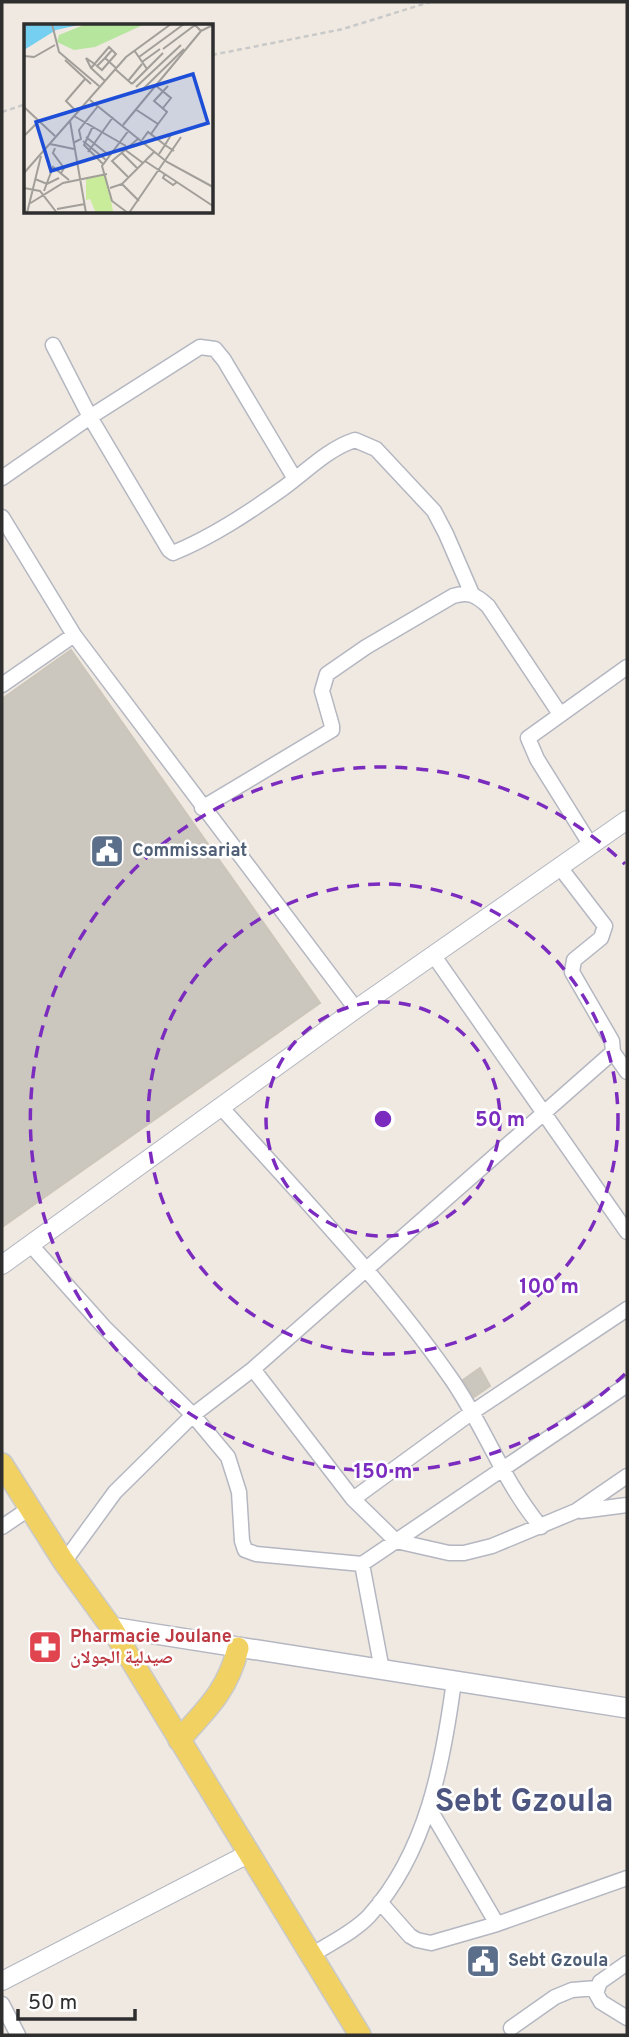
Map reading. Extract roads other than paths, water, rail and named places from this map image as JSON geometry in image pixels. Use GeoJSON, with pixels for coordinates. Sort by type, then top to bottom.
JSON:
{"type":"FeatureCollection","features":[{"type":"Feature","properties":{"kind":"main road"},"geometry":{"type":"LineString","coordinates":[[2,1464],[64,1562],[111,1627],[360,2035]]}},
{"type":"Feature","properties":{"kind":"main road"},"geometry":{"type":"LineString","coordinates":[[111,1627],[627,1708]]}},
{"type":"Feature","properties":{"kind":"main road"},"geometry":{"type":"LineString","coordinates":[[179,1740],[226,1685],[237,1648]]}},
{"type":"Feature","properties":{"kind":"street"},"geometry":{"type":"LineString","coordinates":[[52,345],[90,417],[173,553],[201,542],[295,479],[338,446],[355,440],[376,449],[434,511],[472,594]]}},
{"type":"Feature","properties":{"kind":"street"},"geometry":{"type":"LineString","coordinates":[[2,478],[90,417],[200,347],[215,349],[224,360],[295,479]]}},
{"type":"Feature","properties":{"kind":"street"},"geometry":{"type":"LineString","coordinates":[[2,517],[74,635],[356,1009]]}},
{"type":"Feature","properties":{"kind":"street"},"geometry":{"type":"LineString","coordinates":[[202,808],[332,730],[322,691],[327,674],[366,647],[462,593],[478,597],[488,606],[560,714]]}},
{"type":"Feature","properties":{"kind":"street"},"geometry":{"type":"LineString","coordinates":[[4,680],[74,635]]}},
{"type":"Feature","properties":{"kind":"street"},"geometry":{"type":"LineString","coordinates":[[590,844],[528,740],[530,735],[627,667]]}},
{"type":"Feature","properties":{"kind":"street"},"geometry":{"type":"LineString","coordinates":[[2,1265],[356,1009],[627,820]]}},
{"type":"Feature","properties":{"kind":"street"},"geometry":{"type":"LineString","coordinates":[[559,866],[605,926],[601,938],[577,956],[571,968],[611,1041],[613,1052],[627,1072]]}},
{"type":"Feature","properties":{"kind":"street"},"geometry":{"type":"LineString","coordinates":[[434,956],[627,1232]]}},
{"type":"Feature","properties":{"kind":"street"},"geometry":{"type":"LineString","coordinates":[[64,1562],[115,1492],[193,1415],[253,1369],[613,1052]]}},
{"type":"Feature","properties":{"kind":"street"},"geometry":{"type":"LineString","coordinates":[[220,1106],[366,1269],[451,1378],[502,1469],[529,1513],[541,1527]]}},
{"type":"Feature","properties":{"kind":"street"},"geometry":{"type":"LineString","coordinates":[[30,1244],[104,1327],[193,1415],[228,1457],[235,1475],[245,1550],[362,1564],[627,1385]]}},
{"type":"Feature","properties":{"kind":"street"},"geometry":{"type":"LineString","coordinates":[[353,1499],[471,1413],[627,1309]]}},
{"type":"Feature","properties":{"kind":"street"},"geometry":{"type":"LineString","coordinates":[[253,1369],[353,1499],[396,1541],[438,1552],[464,1553],[492,1546],[576,1511],[627,1476]]}},
{"type":"Feature","properties":{"kind":"street"},"geometry":{"type":"LineString","coordinates":[[576,1511],[627,1505]]}},
{"type":"Feature","properties":{"kind":"street"},"geometry":{"type":"LineString","coordinates":[[2,1527],[30,1508]]}},
{"type":"Feature","properties":{"kind":"street"},"geometry":{"type":"LineString","coordinates":[[362,1564],[382,1671]]}},
{"type":"Feature","properties":{"kind":"street"},"geometry":{"type":"LineString","coordinates":[[312,1955],[369,1916],[415,1846],[429,1808],[441,1762],[454,1681]]}},
{"type":"Feature","properties":{"kind":"street"},"geometry":{"type":"LineString","coordinates":[[429,1808],[497,1924]]}},
{"type":"Feature","properties":{"kind":"street"},"geometry":{"type":"LineString","coordinates":[[2,1981],[248,1854]]}},
{"type":"Feature","properties":{"kind":"street"},"geometry":{"type":"LineString","coordinates":[[380,1902],[410,1936],[431,1943],[497,1924],[627,1878]]}},
{"type":"Feature","properties":{"kind":"street"},"geometry":{"type":"LineString","coordinates":[[627,1963],[600,1982],[596,1997],[627,2018]]}},
{"type":"Feature","properties":{"kind":"street"},"geometry":{"type":"LineString","coordinates":[[511,2028],[555,1997],[572,1990],[597,1988]]}},
{"type":"Feature","properties":{"kind":"street"},"geometry":{"type":"LineString","coordinates":[[2,2004],[18,2035]]}},
{"type":"Feature","properties":{"kind":"place","name":"Commissariat"},"geometry":{"type":"Point","coordinates":[107,851]}},
{"type":"Feature","properties":{"kind":"place","name":"Pharmacie Joulane صيدلية الجولان"},"geometry":{"type":"Point","coordinates":[45,1647]}},
{"type":"Feature","properties":{"kind":"place","name":"Sebt Gzoula"},"geometry":{"type":"Point","coordinates":[483,1961]}},
{"type":"Feature","properties":{"kind":"district","name":"Sebt Gzoula"},"geometry":{"type":"Point","coordinates":[524,1803]}}]}
